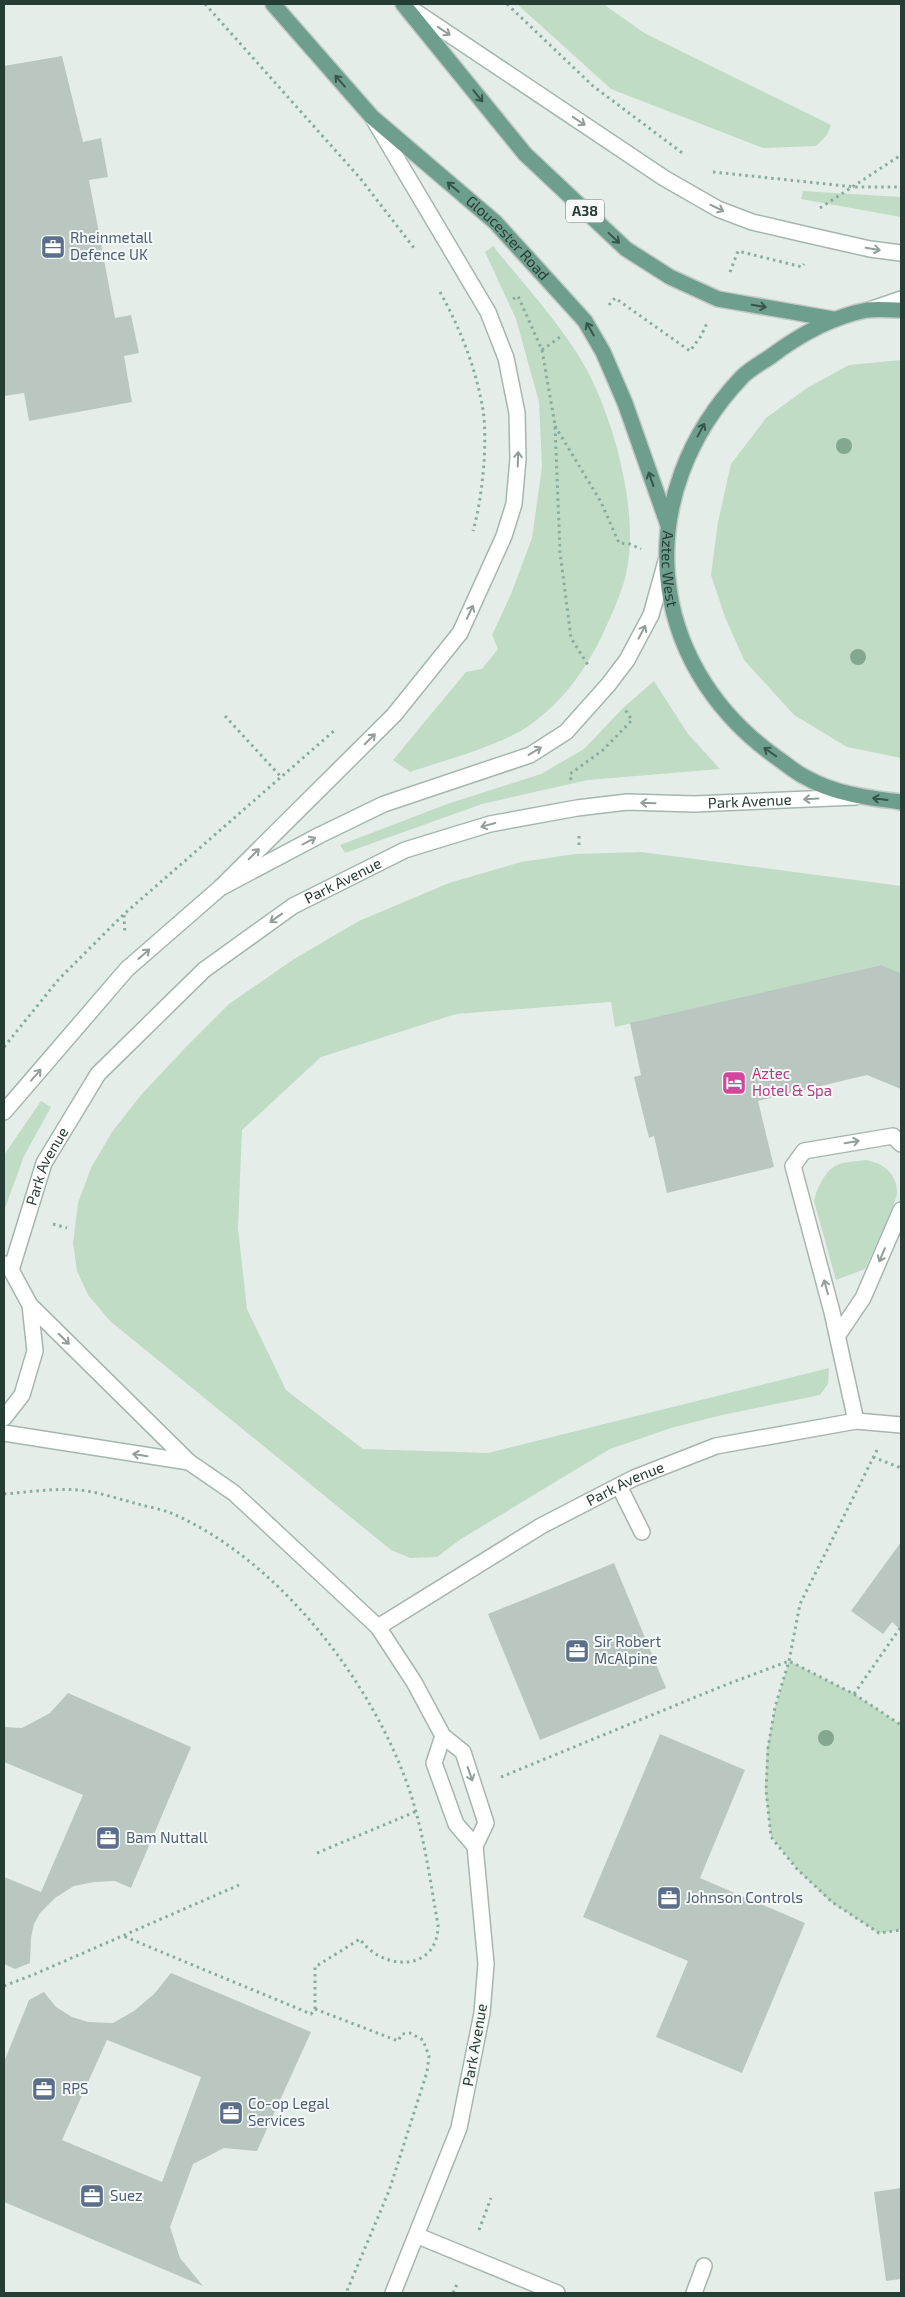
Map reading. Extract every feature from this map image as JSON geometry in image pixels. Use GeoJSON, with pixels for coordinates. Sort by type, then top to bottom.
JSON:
{"type":"FeatureCollection","features":[{"type":"Feature","properties":{"kind":"main road","name":"Gloucester Road"},"geometry":{"type":"LineString","coordinates":[[273,4],[372,117],[494,222],[585,321],[603,352],[625,403],[668,525]]}},
{"type":"Feature","properties":{"kind":"main road","name":"A38"},"geometry":{"type":"LineString","coordinates":[[403,4],[525,154],[626,249],[670,276],[718,299],[833,319]]}},
{"type":"Feature","properties":{"kind":"main road","name":"Aztec West"},"geometry":{"type":"LineString","coordinates":[[901,310],[869,310],[833,319],[792,340],[743,376],[704,423],[683,466],[668,525],[666,561],[672,606],[682,642],[704,682],[732,719],[762,746],[807,778],[860,797],[901,802]]}},
{"type":"Feature","properties":{"kind":"street"},"geometry":{"type":"LineString","coordinates":[[403,4],[664,178],[718,209],[752,222],[808,236],[870,249],[901,252]]}},
{"type":"Feature","properties":{"kind":"street"},"geometry":{"type":"LineString","coordinates":[[4,1112],[127,969],[220,888],[394,715],[460,633],[504,536],[514,504],[518,459],[517,413],[502,349],[488,312],[372,117]]}},
{"type":"Feature","properties":{"kind":"street"},"geometry":{"type":"LineString","coordinates":[[869,310],[901,299]]}},
{"type":"Feature","properties":{"kind":"street"},"geometry":{"type":"LineString","coordinates":[[220,888],[320,835],[384,804],[530,755],[566,732],[608,685],[627,660],[651,615],[666,561]]}},
{"type":"Feature","properties":{"kind":"street","name":"Park Avenue"},"geometry":{"type":"LineString","coordinates":[[8,1266],[44,1163],[98,1074],[204,970],[293,906],[405,850],[490,824],[577,808],[627,802],[694,804],[860,797]]}},
{"type":"Feature","properties":{"kind":"street"},"geometry":{"type":"LineString","coordinates":[[856,1421],[838,1334],[793,1166],[804,1151],[893,1136],[901,1144]]}},
{"type":"Feature","properties":{"kind":"street"},"geometry":{"type":"LineString","coordinates":[[838,1334],[863,1298],[901,1210]]}},
{"type":"Feature","properties":{"kind":"street"},"geometry":{"type":"LineString","coordinates":[[8,1266],[30,1305],[189,1462],[234,1493],[378,1627],[414,1682],[442,1736],[463,1752],[486,1823],[475,1846],[456,1824],[434,1763],[442,1736]]}},
{"type":"Feature","properties":{"kind":"street"},"geometry":{"type":"LineString","coordinates":[[4,1418],[22,1396],[35,1351],[30,1305]]}},
{"type":"Feature","properties":{"kind":"street","name":"Park Avenue"},"geometry":{"type":"LineString","coordinates":[[378,1627],[541,1526],[634,1478],[716,1446],[856,1421],[896,1424]]}},
{"type":"Feature","properties":{"kind":"street"},"geometry":{"type":"LineString","coordinates":[[4,1433],[189,1462]]}},
{"type":"Feature","properties":{"kind":"street"},"geometry":{"type":"LineString","coordinates":[[619,1486],[642,1532]]}},
{"type":"Feature","properties":{"kind":"street","name":"Park Avenue"},"geometry":{"type":"LineString","coordinates":[[393,2293],[418,2236],[459,2128],[482,2013],[486,1964],[475,1846]]}},
{"type":"Feature","properties":{"kind":"street"},"geometry":{"type":"LineString","coordinates":[[418,2236],[557,2293]]}},
{"type":"Feature","properties":{"kind":"street"},"geometry":{"type":"LineString","coordinates":[[694,2293],[704,2266]]}},
{"type":"Feature","properties":{"kind":"path"},"geometry":{"type":"LineString","coordinates":[[205,4],[360,178],[416,250]]}},
{"type":"Feature","properties":{"kind":"path"},"geometry":{"type":"LineString","coordinates":[[507,4],[593,86],[692,160]]}},
{"type":"Feature","properties":{"kind":"path"},"geometry":{"type":"LineString","coordinates":[[813,213],[901,155]]}},
{"type":"Feature","properties":{"kind":"path"},"geometry":{"type":"LineString","coordinates":[[707,171],[855,187],[901,187]]}},
{"type":"Feature","properties":{"kind":"path"},"geometry":{"type":"LineString","coordinates":[[440,291],[457,324],[465,346],[483,410],[484,468],[476,519],[471,537]]}},
{"type":"Feature","properties":{"kind":"path"},"geometry":{"type":"LineString","coordinates":[[542,350],[608,306],[615,298],[690,351],[701,336],[718,299]]}},
{"type":"Feature","properties":{"kind":"path"},"geometry":{"type":"LineString","coordinates":[[579,848],[577,808],[570,774],[603,750],[632,720],[608,685],[588,664],[571,638],[560,552],[555,426],[601,502],[619,543],[630,544],[666,561]]}},
{"type":"Feature","properties":{"kind":"path"},"geometry":{"type":"LineString","coordinates":[[225,716],[282,778]]}},
{"type":"Feature","properties":{"kind":"path"},"geometry":{"type":"LineString","coordinates":[[4,1047],[59,979],[124,914],[340,726]]}},
{"type":"Feature","properties":{"kind":"path"},"geometry":{"type":"LineString","coordinates":[[896,1424],[873,1457],[800,1604],[789,1661],[775,1708],[768,1748],[766,1790],[772,1836],[797,1869],[832,1902],[879,1933],[901,1930]]}},
{"type":"Feature","properties":{"kind":"path"},"geometry":{"type":"LineString","coordinates":[[873,1457],[901,1468]]}},
{"type":"Feature","properties":{"kind":"path"},"geometry":{"type":"LineString","coordinates":[[4,1494],[81,1490],[170,1512],[212,1535],[285,1594],[330,1645],[356,1682],[386,1734],[416,1811],[438,1925],[438,1939],[429,1952],[417,1961],[393,1962],[365,1946],[360,1938],[315,1967],[315,2009],[311,2014],[123,1936]]}},
{"type":"Feature","properties":{"kind":"path"},"geometry":{"type":"LineString","coordinates":[[854,1694],[900,1628]]}},
{"type":"Feature","properties":{"kind":"path"},"geometry":{"type":"LineString","coordinates":[[475,1788],[720,1687],[789,1661],[854,1694],[901,1725]]}},
{"type":"Feature","properties":{"kind":"path"},"geometry":{"type":"LineString","coordinates":[[317,1853],[395,1820]]}},
{"type":"Feature","properties":{"kind":"path"},"geometry":{"type":"LineString","coordinates":[[4,1986],[239,1885]]}},
{"type":"Feature","properties":{"kind":"path"},"geometry":{"type":"LineString","coordinates":[[315,2009],[398,2041],[402,2034],[410,2034],[423,2040],[429,2056],[427,2072],[389,2191],[346,2293]]}},
{"type":"Feature","properties":{"kind":"green space"},"geometry":{"type":"Polygon","coordinates":[[[517,4],[603,4],[646,34],[831,125],[827,135],[816,146],[763,148],[611,89],[517,4]]]}},
{"type":"Feature","properties":{"kind":"green space"},"geometry":{"type":"Polygon","coordinates":[[[803,191],[901,197],[901,217],[801,199],[803,191]]]}},
{"type":"Feature","properties":{"kind":"green space"},"geometry":{"type":"Polygon","coordinates":[[[493,246],[566,337],[587,370],[598,392],[608,418],[623,474],[630,531],[629,558],[622,589],[601,638],[579,675],[552,707],[530,725],[504,740],[410,772],[393,760],[466,672],[482,669],[498,649],[492,635],[511,594],[532,538],[542,467],[539,402],[516,319],[485,252],[493,246]]]}},
{"type":"Feature","properties":{"kind":"green space"},"geometry":{"type":"Polygon","coordinates":[[[901,360],[901,758],[847,747],[794,715],[744,660],[725,617],[711,575],[718,522],[731,464],[766,418],[807,388],[849,365],[901,360]]]}},
{"type":"Feature","properties":{"kind":"green space"},"geometry":{"type":"Polygon","coordinates":[[[654,681],[688,734],[720,769],[588,780],[482,804],[345,853],[340,845],[450,803],[541,774],[584,749],[624,707],[654,681]]]}},
{"type":"Feature","properties":{"kind":"green space"},"geometry":{"type":"Polygon","coordinates":[[[641,852],[901,886],[901,973],[881,965],[615,1027],[611,1002],[456,1014],[321,1057],[242,1130],[238,1228],[247,1309],[286,1390],[363,1449],[488,1453],[829,1368],[828,1384],[820,1395],[722,1415],[671,1428],[610,1449],[461,1539],[437,1557],[410,1558],[391,1550],[110,1321],[88,1295],[77,1271],[73,1243],[78,1203],[91,1168],[112,1132],[141,1095],[229,1004],[294,959],[359,921],[449,883],[521,862],[575,854],[641,852]]]}},
{"type":"Feature","properties":{"kind":"green space"},"geometry":{"type":"Polygon","coordinates":[[[41,1101],[51,1107],[24,1156],[4,1211],[4,1155],[41,1101]]]}},
{"type":"Feature","properties":{"kind":"green space"},"geometry":{"type":"Polygon","coordinates":[[[866,1160],[883,1166],[892,1175],[896,1186],[896,1199],[865,1269],[836,1280],[814,1201],[821,1182],[832,1168],[847,1162],[866,1160]]]}},
{"type":"Feature","properties":{"kind":"green space"},"geometry":{"type":"Polygon","coordinates":[[[789,1661],[854,1694],[901,1725],[901,1930],[879,1933],[831,1902],[797,1869],[771,1836],[765,1790],[767,1748],[775,1708],[789,1661]]]}},
{"type":"Feature","properties":{"kind":"building","name":"Rheinmetall Defence UK"},"geometry":{"type":"Polygon","coordinates":[[[62,56],[83,142],[101,138],[108,177],[89,180],[115,318],[131,315],[139,353],[124,356],[132,402],[29,421],[24,393],[4,396],[4,66],[62,56]]]}},
{"type":"Feature","properties":{"kind":"building","name":"Aztec Hotel & Spa"},"geometry":{"type":"Polygon","coordinates":[[[881,965],[901,973],[901,1089],[867,1075],[758,1101],[774,1167],[667,1193],[654,1136],[649,1138],[634,1077],[641,1075],[630,1023],[881,965]]]}},
{"type":"Feature","properties":{"kind":"building"},"geometry":{"type":"Polygon","coordinates":[[[901,1542],[901,1630],[892,1622],[883,1634],[851,1611],[901,1542]]]}},
{"type":"Feature","properties":{"kind":"building","name":"Sir Robert McAlpine"},"geometry":{"type":"Polygon","coordinates":[[[614,1563],[666,1688],[540,1740],[488,1614],[614,1563]]]}},
{"type":"Feature","properties":{"kind":"building","name":"Bam Nuttall"},"geometry":{"type":"Polygon","coordinates":[[[68,1693],[191,1747],[131,1888],[115,1881],[94,1882],[74,1886],[55,1898],[40,1913],[34,1924],[31,1938],[30,1963],[15,1969],[4,1964],[4,1877],[41,1892],[83,1795],[4,1762],[4,1727],[22,1728],[50,1713],[68,1693]]]}},
{"type":"Feature","properties":{"kind":"building","name":"Johnson Controls"},"geometry":{"type":"Polygon","coordinates":[[[660,1734],[745,1770],[700,1878],[805,1923],[742,2073],[656,2037],[688,1961],[583,1917],[660,1734]]]}},
{"type":"Feature","properties":{"kind":"building"},"geometry":{"type":"Polygon","coordinates":[[[171,1973],[311,2032],[257,2151],[224,2148],[193,2164],[170,2227],[180,2258],[203,2286],[4,2202],[4,2062],[29,2000],[44,1992],[56,2007],[72,2017],[88,2022],[113,2023],[134,2011],[154,1994],[171,1973]],[[107,2040],[62,2140],[162,2182],[201,2077],[107,2040]]]}},
{"type":"Feature","properties":{"kind":"building"},"geometry":{"type":"Polygon","coordinates":[[[901,2188],[901,2279],[886,2281],[874,2192],[901,2188]]]}},
{"type":"Feature","properties":{"kind":"place","name":"Rheinmetall Defence UK"},"geometry":{"type":"Point","coordinates":[53,247]}},
{"type":"Feature","properties":{"kind":"place","name":"Aztec Hotel & Spa"},"geometry":{"type":"Point","coordinates":[734,1083]}},
{"type":"Feature","properties":{"kind":"place","name":"Sir Robert McAlpine"},"geometry":{"type":"Point","coordinates":[577,1651]}},
{"type":"Feature","properties":{"kind":"place","name":"Bam Nuttall"},"geometry":{"type":"Point","coordinates":[108,1838]}},
{"type":"Feature","properties":{"kind":"place","name":"Johnson Controls"},"geometry":{"type":"Point","coordinates":[669,1898]}},
{"type":"Feature","properties":{"kind":"place","name":"RPS"},"geometry":{"type":"Point","coordinates":[44,2089]}},
{"type":"Feature","properties":{"kind":"place","name":"Co-op Legal Services"},"geometry":{"type":"Point","coordinates":[231,2113]}},
{"type":"Feature","properties":{"kind":"place","name":"Suez"},"geometry":{"type":"Point","coordinates":[92,2196]}}]}
